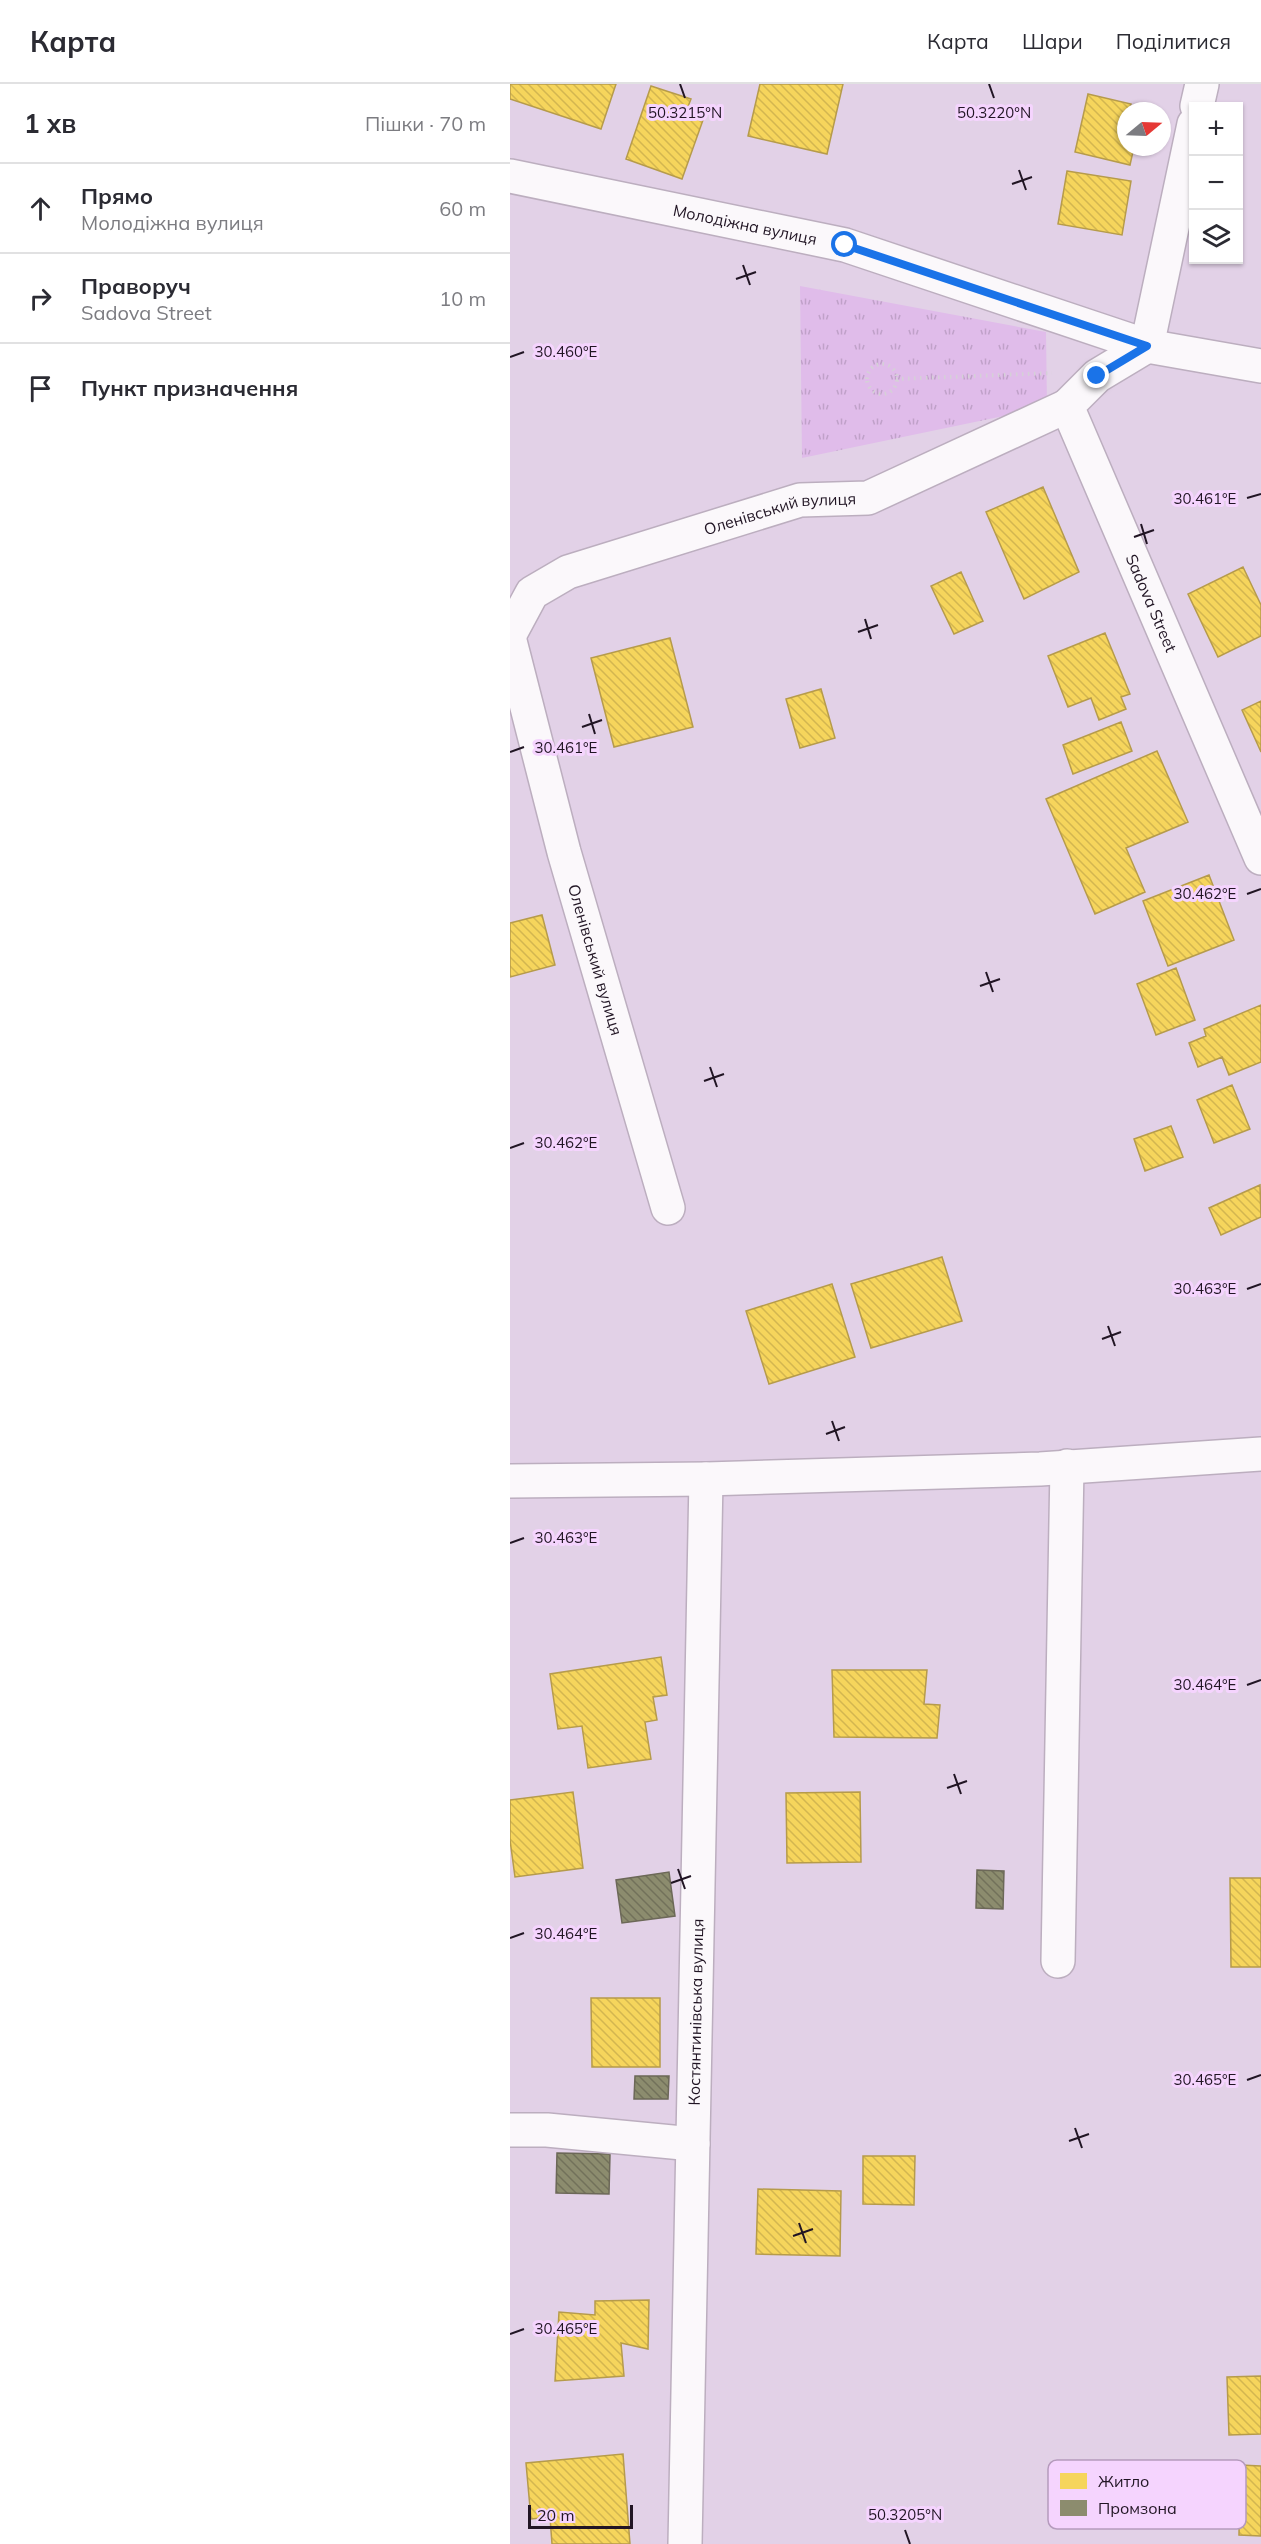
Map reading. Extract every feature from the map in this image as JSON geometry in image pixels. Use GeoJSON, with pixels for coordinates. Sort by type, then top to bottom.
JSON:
{"type":"FeatureCollection","features":[{"type":"Feature","properties":{"kind":"street"},"geometry":{"type":"LineString","coordinates":[[1198,102],[1202,84]]}},
{"type":"Feature","properties":{"kind":"street"},"geometry":{"type":"LineString","coordinates":[[1067,406],[1097,376],[1147,346],[1189,148]]}},
{"type":"Feature","properties":{"kind":"street","name":"Молодіжна вулиця"},"geometry":{"type":"LineString","coordinates":[[510,177],[845,245],[1147,346],[1261,366]]}},
{"type":"Feature","properties":{"kind":"street","name":"Оленівський вулиця"},"geometry":{"type":"LineString","coordinates":[[510,634],[532,593],[568,572],[800,500],[868,498],[1067,406]]}},
{"type":"Feature","properties":{"kind":"street","name":"Sadova Street"},"geometry":{"type":"LineString","coordinates":[[1067,406],[1261,858]]}},
{"type":"Feature","properties":{"kind":"street","name":"Оленівський вулиця"},"geometry":{"type":"LineString","coordinates":[[510,641],[564,852],[668,1208]]}},
{"type":"Feature","properties":{"kind":"street"},"geometry":{"type":"LineString","coordinates":[[510,1481],[706,1479],[1067,1466],[1261,1454]]}},
{"type":"Feature","properties":{"kind":"street"},"geometry":{"type":"LineString","coordinates":[[1058,1961],[1067,1466]]}},
{"type":"Feature","properties":{"kind":"street","name":"Костянтинівська вулиця"},"geometry":{"type":"LineString","coordinates":[[685,2544],[706,1479]]}},
{"type":"Feature","properties":{"kind":"street"},"geometry":{"type":"LineString","coordinates":[[510,2130],[548,2130],[693,2144]]}},
{"type":"Feature","properties":{"kind":"path"},"geometry":{"type":"LineString","coordinates":[[886,364],[894,368],[896,379],[889,393],[880,395],[873,391],[866,382],[868,371],[876,365],[886,364]]}},
{"type":"Feature","properties":{"kind":"path"},"geometry":{"type":"LineString","coordinates":[[896,379],[1046,373],[1097,376]]}},
{"type":"Feature","properties":{"kind":"green space"},"geometry":{"type":"Polygon","coordinates":[[[800,286],[1046,332],[1047,407],[802,458],[800,286]]]}},
{"type":"Feature","properties":{"kind":"building: Житло"},"geometry":{"type":"Polygon","coordinates":[[[510,84],[616,84],[601,129],[510,99],[510,84]]]}},
{"type":"Feature","properties":{"kind":"building: Житло"},"geometry":{"type":"Polygon","coordinates":[[[760,84],[843,84],[827,154],[748,136],[760,84]]]}},
{"type":"Feature","properties":{"kind":"building: Житло"},"geometry":{"type":"Polygon","coordinates":[[[651,86],[691,99],[685,114],[703,120],[682,179],[626,159],[651,86]]]}},
{"type":"Feature","properties":{"kind":"building: Житло"},"geometry":{"type":"Polygon","coordinates":[[[1088,94],[1122,102],[1117,102],[1117,156],[1132,156],[1130,165],[1075,152],[1088,94]]]}},
{"type":"Feature","properties":{"kind":"building: Житло"},"geometry":{"type":"Polygon","coordinates":[[[1067,171],[1131,181],[1122,235],[1058,224],[1067,171]]]}},
{"type":"Feature","properties":{"kind":"building: Житло"},"geometry":{"type":"Polygon","coordinates":[[[1043,487],[1079,572],[1024,599],[986,512],[1043,487]]]}},
{"type":"Feature","properties":{"kind":"building: Житло"},"geometry":{"type":"Polygon","coordinates":[[[1243,567],[1261,605],[1261,636],[1218,657],[1188,594],[1243,567]]]}},
{"type":"Feature","properties":{"kind":"building: Житло"},"geometry":{"type":"Polygon","coordinates":[[[961,572],[983,621],[954,634],[931,586],[961,572]]]}},
{"type":"Feature","properties":{"kind":"building: Житло"},"geometry":{"type":"Polygon","coordinates":[[[1105,633],[1130,694],[1121,697],[1126,709],[1099,720],[1091,698],[1068,707],[1048,656],[1105,633]]]}},
{"type":"Feature","properties":{"kind":"building: Житло"},"geometry":{"type":"Polygon","coordinates":[[[670,638],[693,727],[614,747],[591,658],[670,638]]]}},
{"type":"Feature","properties":{"kind":"building: Житло"},"geometry":{"type":"Polygon","coordinates":[[[821,689],[835,738],[800,748],[786,699],[821,689]]]}},
{"type":"Feature","properties":{"kind":"building: Житло"},"geometry":{"type":"Polygon","coordinates":[[[1261,701],[1261,752],[1242,710],[1261,701]]]}},
{"type":"Feature","properties":{"kind":"building: Житло"},"geometry":{"type":"Polygon","coordinates":[[[1121,722],[1132,751],[1073,774],[1063,745],[1121,722]]]}},
{"type":"Feature","properties":{"kind":"building: Житло"},"geometry":{"type":"Polygon","coordinates":[[[1157,751],[1188,822],[1126,848],[1145,892],[1095,914],[1046,799],[1157,751]]]}},
{"type":"Feature","properties":{"kind":"building: Житло"},"geometry":{"type":"Polygon","coordinates":[[[1209,875],[1234,940],[1168,966],[1143,901],[1209,875]]]}},
{"type":"Feature","properties":{"kind":"building: Житло"},"geometry":{"type":"Polygon","coordinates":[[[542,915],[555,965],[510,977],[510,923],[542,915]]]}},
{"type":"Feature","properties":{"kind":"building: Житло"},"geometry":{"type":"Polygon","coordinates":[[[1176,968],[1195,1020],[1156,1035],[1137,984],[1176,968]]]}},
{"type":"Feature","properties":{"kind":"building: Житло"},"geometry":{"type":"Polygon","coordinates":[[[1261,1005],[1261,1062],[1229,1075],[1222,1057],[1198,1067],[1189,1043],[1206,1036],[1204,1029],[1261,1005]]]}},
{"type":"Feature","properties":{"kind":"building: Житло"},"geometry":{"type":"Polygon","coordinates":[[[1232,1085],[1250,1129],[1214,1143],[1197,1100],[1232,1085]]]}},
{"type":"Feature","properties":{"kind":"building: Житло"},"geometry":{"type":"Polygon","coordinates":[[[1171,1126],[1183,1157],[1145,1171],[1134,1139],[1171,1126]]]}},
{"type":"Feature","properties":{"kind":"building: Житло"},"geometry":{"type":"Polygon","coordinates":[[[1260,1185],[1261,1217],[1221,1235],[1209,1208],[1260,1185]]]}},
{"type":"Feature","properties":{"kind":"building: Житло"},"geometry":{"type":"Polygon","coordinates":[[[942,1257],[962,1321],[871,1348],[851,1284],[942,1257]]]}},
{"type":"Feature","properties":{"kind":"building: Житло"},"geometry":{"type":"Polygon","coordinates":[[[832,1284],[855,1357],[769,1384],[746,1311],[832,1284]]]}},
{"type":"Feature","properties":{"kind":"building: Житло"},"geometry":{"type":"Polygon","coordinates":[[[661,1657],[667,1695],[653,1697],[657,1720],[645,1722],[651,1759],[588,1768],[582,1726],[558,1729],[550,1674],[661,1657]]]}},
{"type":"Feature","properties":{"kind":"building: Житло"},"geometry":{"type":"Polygon","coordinates":[[[832,1670],[927,1670],[924,1704],[940,1705],[937,1738],[834,1737],[832,1670]]]}},
{"type":"Feature","properties":{"kind":"building: Житло"},"geometry":{"type":"Polygon","coordinates":[[[573,1792],[583,1868],[515,1877],[510,1840],[510,1800],[573,1792]]]}},
{"type":"Feature","properties":{"kind":"building: Житло"},"geometry":{"type":"Polygon","coordinates":[[[860,1792],[861,1862],[787,1863],[786,1793],[860,1792]]]}},
{"type":"Feature","properties":{"kind":"building: Житло"},"geometry":{"type":"Polygon","coordinates":[[[1230,1878],[1261,1878],[1261,1967],[1231,1967],[1230,1878]]]}},
{"type":"Feature","properties":{"kind":"building: Житло"},"geometry":{"type":"Polygon","coordinates":[[[591,1998],[660,1998],[660,2067],[592,2067],[591,1998]]]}},
{"type":"Feature","properties":{"kind":"building: Житло"},"geometry":{"type":"Polygon","coordinates":[[[863,2156],[915,2156],[914,2205],[863,2204],[863,2156]]]}},
{"type":"Feature","properties":{"kind":"building: Житло"},"geometry":{"type":"Polygon","coordinates":[[[758,2189],[841,2191],[840,2256],[756,2254],[758,2189]]]}},
{"type":"Feature","properties":{"kind":"building: Житло"},"geometry":{"type":"Polygon","coordinates":[[[649,2300],[648,2349],[621,2343],[624,2376],[555,2381],[559,2312],[595,2315],[595,2301],[649,2300]]]}},
{"type":"Feature","properties":{"kind":"building: Житло"},"geometry":{"type":"Polygon","coordinates":[[[1261,2376],[1261,2434],[1229,2435],[1227,2377],[1261,2376]]]}},
{"type":"Feature","properties":{"kind":"building: Житло"},"geometry":{"type":"Polygon","coordinates":[[[623,2454],[630,2544],[552,2544],[550,2517],[531,2519],[526,2463],[623,2454]]]}},
{"type":"Feature","properties":{"kind":"building: Житло"},"geometry":{"type":"Polygon","coordinates":[[[1246,2465],[1261,2466],[1261,2536],[1239,2535],[1239,2529],[1246,2529],[1246,2465]]]}},
{"type":"Feature","properties":{"kind":"building: Промзона"},"geometry":{"type":"Polygon","coordinates":[[[977,1870],[1004,1871],[1003,1909],[976,1908],[977,1870]]]}},
{"type":"Feature","properties":{"kind":"building: Промзона"},"geometry":{"type":"Polygon","coordinates":[[[669,1872],[675,1916],[622,1923],[616,1880],[669,1872]]]}},
{"type":"Feature","properties":{"kind":"building: Промзона"},"geometry":{"type":"Polygon","coordinates":[[[635,2076],[669,2076],[668,2099],[634,2099],[635,2076]]]}},
{"type":"Feature","properties":{"kind":"building: Промзона"},"geometry":{"type":"Polygon","coordinates":[[[557,2153],[610,2154],[609,2194],[556,2193],[557,2153]]]}},
{"type":"Feature","properties":{"kind":"route"},"geometry":{"type":"LineString","coordinates":[[845,245],[1147,346],[1097,376]]}}]}
